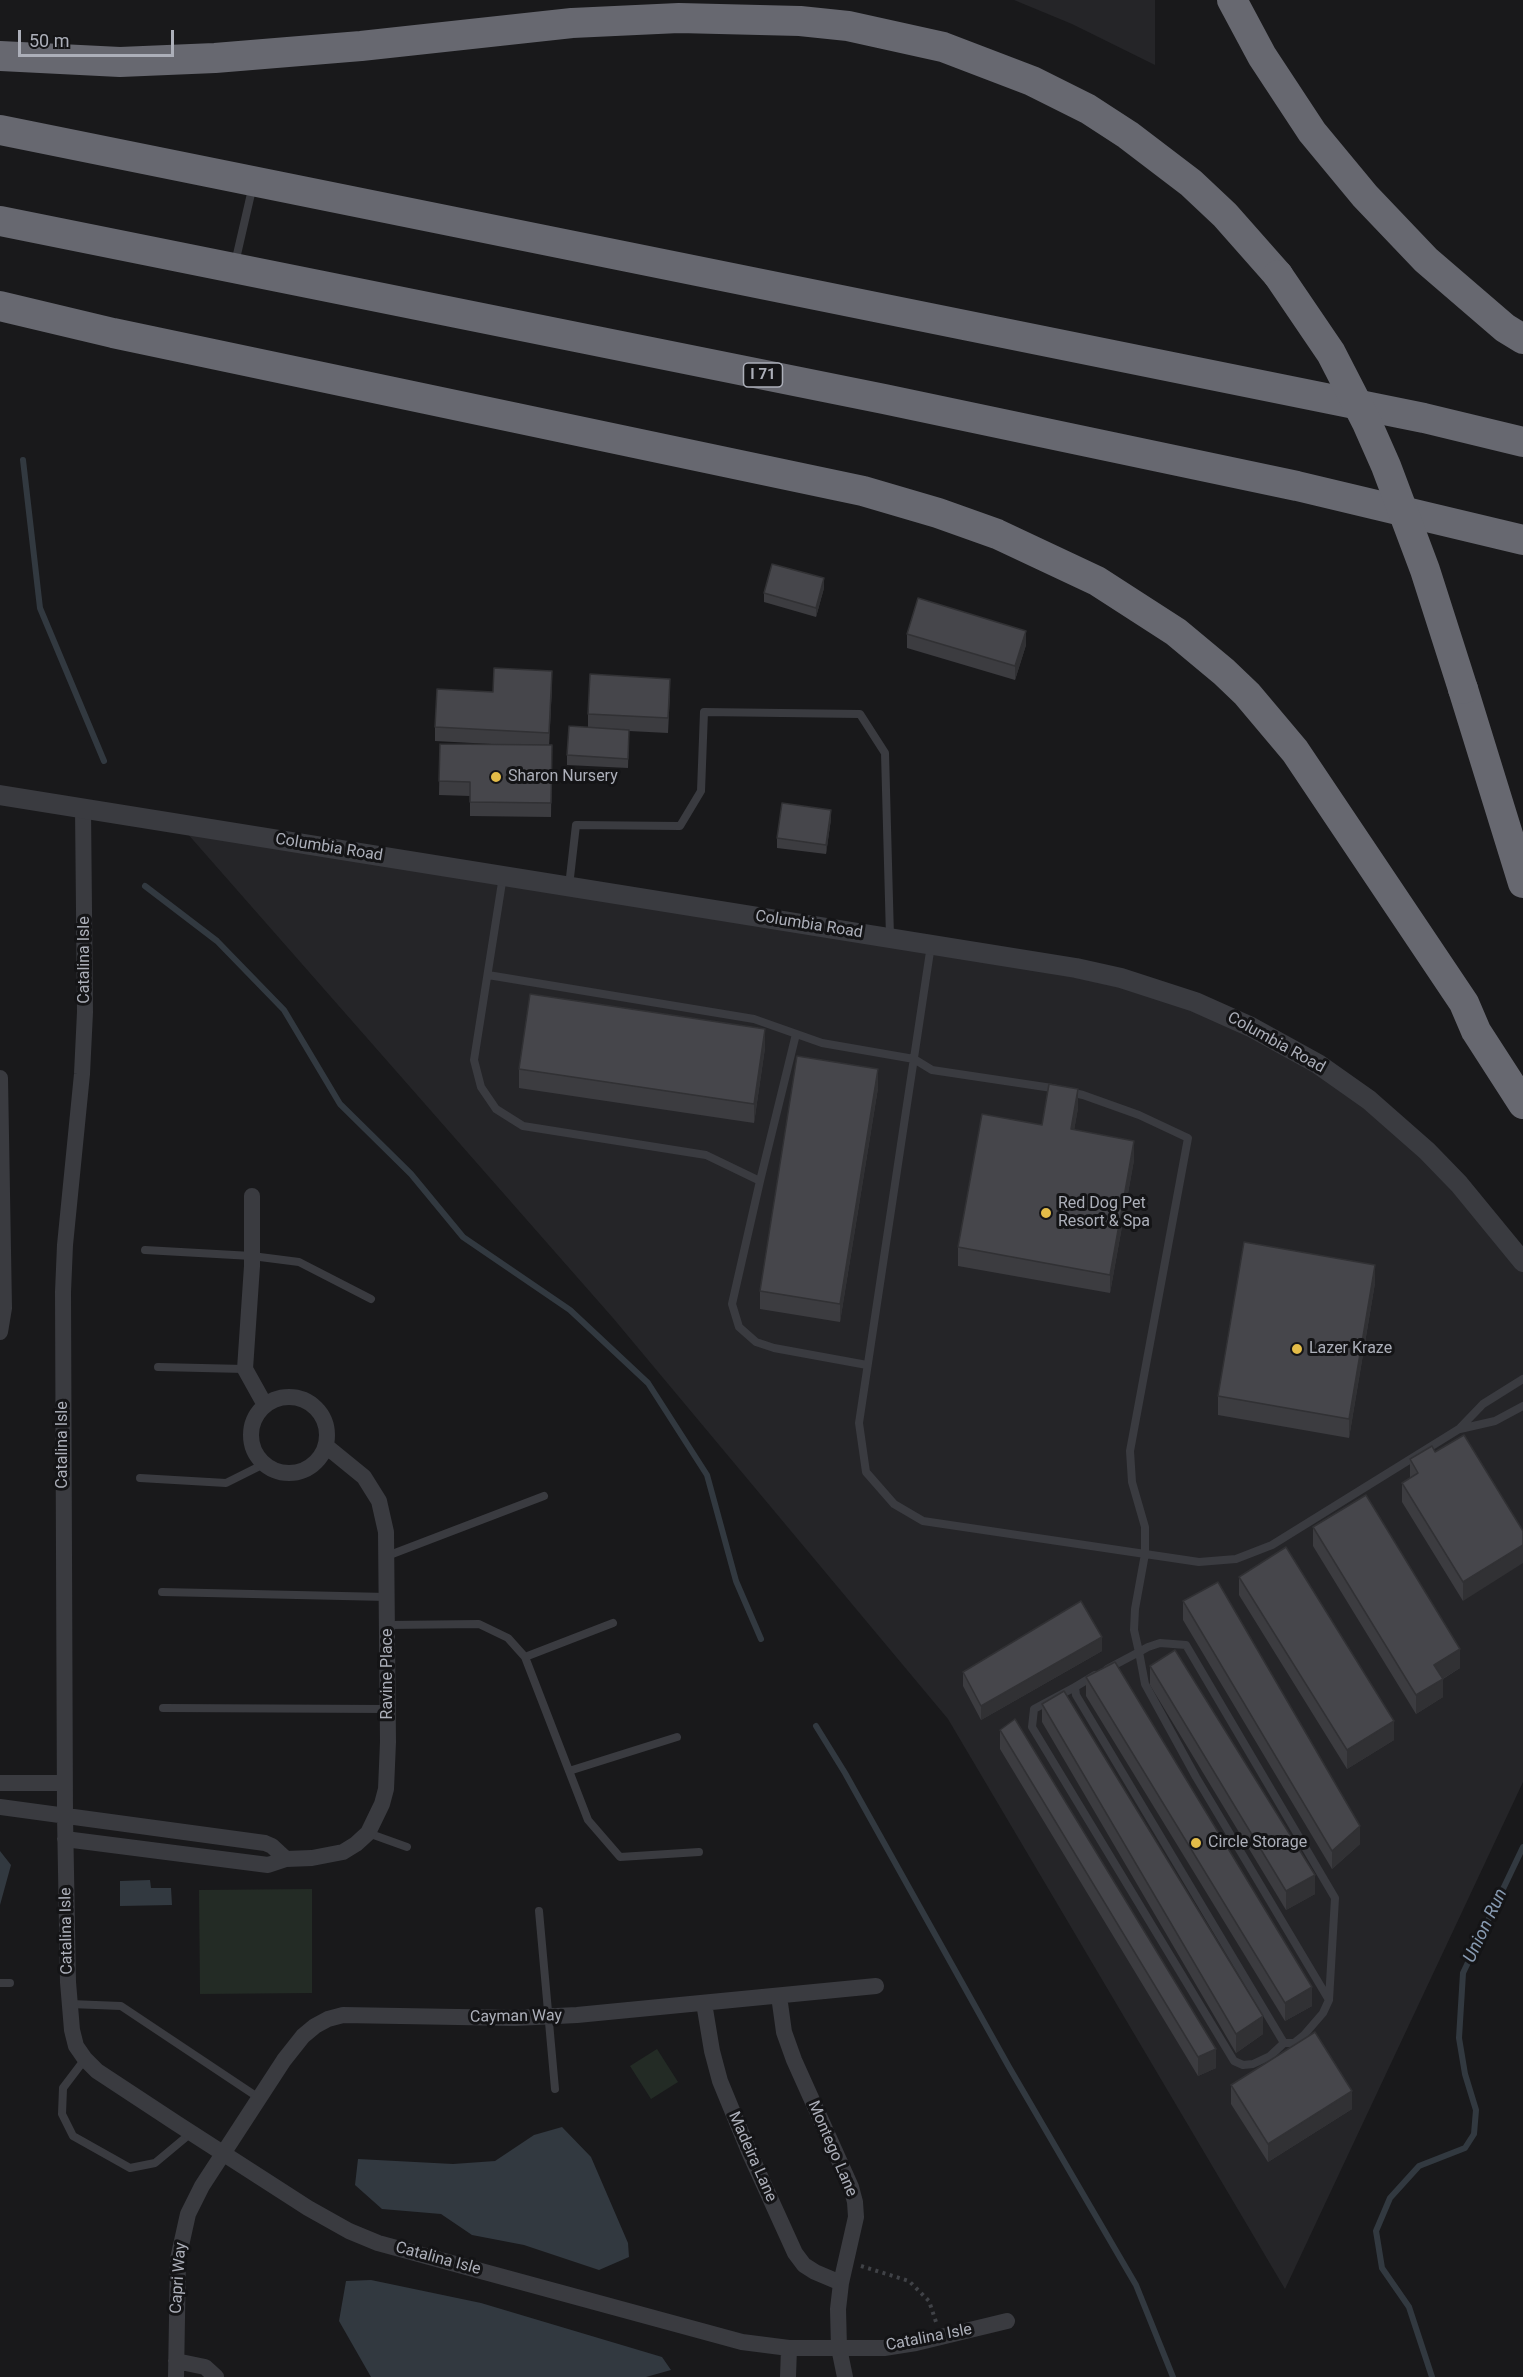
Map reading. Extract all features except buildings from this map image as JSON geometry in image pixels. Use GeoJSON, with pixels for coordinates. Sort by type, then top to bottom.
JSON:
{"type":"FeatureCollection","features":[{"type":"Feature","properties":{"kind":"highway"},"geometry":{"type":"LineString","coordinates":[[572,23],[653,0]]}},
{"type":"Feature","properties":{"kind":"highway"},"geometry":{"type":"LineString","coordinates":[[1232,0],[1262,56],[1312,132],[1365,196],[1426,260],[1505,328],[1523,339]]}},
{"type":"Feature","properties":{"kind":"highway"},"geometry":{"type":"LineString","coordinates":[[0,56],[120,62],[214,58],[361,46],[572,23],[679,18],[800,21],[848,26],[943,47],[1032,81],[1088,110],[1128,135],[1191,183],[1225,215],[1278,274],[1331,353],[1386,466],[1425,570],[1523,883]]}},
{"type":"Feature","properties":{"kind":"highway"},"geometry":{"type":"LineString","coordinates":[[0,130],[1424,418],[1523,442]]}},
{"type":"Feature","properties":{"kind":"highway","name":"I 71"},"geometry":{"type":"LineString","coordinates":[[0,222],[896,402],[1297,486],[1523,540]]}},
{"type":"Feature","properties":{"kind":"highway"},"geometry":{"type":"LineString","coordinates":[[0,306],[113,333],[863,491],[938,513],[997,534],[1097,580],[1176,632],[1224,672],[1247,694],[1294,751],[1322,789],[1353,840],[1464,1003],[1476,1031],[1523,1104]]}},
{"type":"Feature","properties":{"kind":"street","name":"Columbia Road"},"geometry":{"type":"LineString","coordinates":[[0,795],[1076,968],[1121,978],[1195,1002],[1251,1027],[1318,1064],[1369,1100],[1427,1151],[1459,1185],[1523,1262]]}},
{"type":"Feature","properties":{"kind":"street","name":"Catalina Isle"},"geometry":{"type":"LineString","coordinates":[[83,808],[85,1012],[82,1074],[65,1245],[63,1292],[64,1783],[70,2004],[76,2046],[97,2071],[191,2133],[308,2208],[349,2231],[378,2243],[742,2342],[789,2348],[884,2348],[1007,2321]]}},
{"type":"Feature","properties":{"kind":"street"},"geometry":{"type":"LineString","coordinates":[[0,1078],[4,1308],[0,1332]]}},
{"type":"Feature","properties":{"kind":"street"},"geometry":{"type":"LineString","coordinates":[[252,1196],[252,1256],[245,1369],[265,1405]]}},
{"type":"Feature","properties":{"kind":"street"},"geometry":{"type":"LineString","coordinates":[[286,1396],[300,1397],[321,1413],[327,1425],[326,1446],[321,1457],[311,1466],[299,1472],[274,1471],[264,1464],[252,1447],[250,1434],[253,1420],[273,1399],[286,1396]]}},
{"type":"Feature","properties":{"kind":"street","name":"Ravine Place"},"geometry":{"type":"LineString","coordinates":[[65,1839],[268,1865],[286,1859],[312,1858],[343,1852],[357,1844],[368,1833],[382,1804],[386,1789],[388,1709],[386,1532],[379,1501],[364,1476],[326,1446]]}},
{"type":"Feature","properties":{"kind":"street"},"geometry":{"type":"LineString","coordinates":[[0,1784],[64,1783]]}},
{"type":"Feature","properties":{"kind":"street"},"geometry":{"type":"LineString","coordinates":[[0,1807],[266,1843],[286,1859]]}},
{"type":"Feature","properties":{"kind":"street","name":"Cayman Way"},"geometry":{"type":"LineString","coordinates":[[224,2154],[259,2098],[303,2036],[328,2019],[343,2015],[548,2017],[876,1986]]}},
{"type":"Feature","properties":{"kind":"street","name":"Montego Lane"},"geometry":{"type":"LineString","coordinates":[[779,1995],[784,2032],[794,2060],[851,2187],[855,2202],[856,2217],[841,2283],[838,2308],[839,2348],[845,2377]]}},
{"type":"Feature","properties":{"kind":"street","name":"Madeira Lane"},"geometry":{"type":"LineString","coordinates":[[704,2003],[712,2051],[720,2081],[795,2253],[804,2265],[841,2283]]}},
{"type":"Feature","properties":{"kind":"street","name":"Capri Way"},"geometry":{"type":"LineString","coordinates":[[176,2369],[176,2291],[183,2229],[202,2186],[224,2154]]}},
{"type":"Feature","properties":{"kind":"street"},"geometry":{"type":"LineString","coordinates":[[788,2377],[789,2348]]}},
{"type":"Feature","properties":{"kind":"street"},"geometry":{"type":"LineString","coordinates":[[176,2369],[205,2367],[216,2377]]}},
{"type":"Feature","properties":{"kind":"lane"},"geometry":{"type":"LineString","coordinates":[[234,269],[254,182]]}},
{"type":"Feature","properties":{"kind":"lane"},"geometry":{"type":"LineString","coordinates":[[569,886],[576,825],[680,826],[701,791],[704,712],[860,714],[885,753],[890,938]]}},
{"type":"Feature","properties":{"kind":"lane"},"geometry":{"type":"LineString","coordinates":[[503,876],[474,1060],[481,1087],[496,1109],[523,1126],[706,1155],[760,1181]]}},
{"type":"Feature","properties":{"kind":"lane"},"geometry":{"type":"LineString","coordinates":[[931,945],[858,1423],[866,1472],[894,1504],[923,1521],[1199,1562],[1236,1560],[1263,1549],[1459,1429],[1483,1404],[1523,1379]]}},
{"type":"Feature","properties":{"kind":"lane"},"geometry":{"type":"LineString","coordinates":[[488,975],[754,1019],[822,1042],[914,1059],[932,1070],[1052,1088],[1083,1095],[1139,1115],[1188,1138],[1130,1451],[1132,1482],[1145,1527],[1145,1554],[1135,1609],[1134,1630],[1145,1684],[1202,1788],[1329,2000]]}},
{"type":"Feature","properties":{"kind":"lane"},"geometry":{"type":"LineString","coordinates":[[796,1034],[732,1304],[739,1327],[756,1342],[774,1348],[867,1365]]}},
{"type":"Feature","properties":{"kind":"lane"},"geometry":{"type":"LineString","coordinates":[[145,1250],[252,1256],[299,1262],[371,1299]]}},
{"type":"Feature","properties":{"kind":"lane"},"geometry":{"type":"LineString","coordinates":[[158,1367],[245,1369]]}},
{"type":"Feature","properties":{"kind":"lane"},"geometry":{"type":"LineString","coordinates":[[1459,1429],[1495,1421],[1523,1406]]}},
{"type":"Feature","properties":{"kind":"lane"},"geometry":{"type":"LineString","coordinates":[[140,1478],[226,1483],[264,1464]]}},
{"type":"Feature","properties":{"kind":"lane"},"geometry":{"type":"LineString","coordinates":[[387,1556],[544,1496]]}},
{"type":"Feature","properties":{"kind":"lane"},"geometry":{"type":"LineString","coordinates":[[162,1592],[387,1597]]}},
{"type":"Feature","properties":{"kind":"lane"},"geometry":{"type":"LineString","coordinates":[[387,1625],[479,1623],[508,1638],[525,1657],[588,1820],[620,1857],[699,1852]]}},
{"type":"Feature","properties":{"kind":"lane"},"geometry":{"type":"LineString","coordinates":[[525,1657],[613,1623]]}},
{"type":"Feature","properties":{"kind":"lane"},"geometry":{"type":"LineString","coordinates":[[1160,1643],[1186,1645],[1335,1898],[1329,2000],[1323,2013],[1305,2035],[1294,2043],[1284,2043],[1270,2056],[1253,2064],[1243,2065],[1234,2061],[1032,1727],[1034,1709],[1139,1652],[1160,1643]]}},
{"type":"Feature","properties":{"kind":"lane"},"geometry":{"type":"LineString","coordinates":[[1075,1687],[1076,1695],[1284,2043]]}},
{"type":"Feature","properties":{"kind":"lane"},"geometry":{"type":"LineString","coordinates":[[163,1708],[388,1709]]}},
{"type":"Feature","properties":{"kind":"lane"},"geometry":{"type":"LineString","coordinates":[[569,1771],[677,1737]]}},
{"type":"Feature","properties":{"kind":"lane"},"geometry":{"type":"LineString","coordinates":[[368,1833],[406,1847]]}},
{"type":"Feature","properties":{"kind":"lane"},"geometry":{"type":"LineString","coordinates":[[539,1911],[555,2089]]}},
{"type":"Feature","properties":{"kind":"lane"},"geometry":{"type":"LineString","coordinates":[[0,1983],[10,1983]]}},
{"type":"Feature","properties":{"kind":"lane"},"geometry":{"type":"LineString","coordinates":[[70,2004],[121,2006],[259,2098]]}},
{"type":"Feature","properties":{"kind":"lane"},"geometry":{"type":"LineString","coordinates":[[86,2060],[63,2088],[62,2114],[73,2136],[130,2168],[155,2163],[191,2133]]}},
{"type":"Feature","properties":{"kind":"path"},"geometry":{"type":"LineString","coordinates":[[846,2262],[883,2271],[909,2281],[929,2301],[940,2337]]}},
{"type":"Feature","properties":{"kind":"shaded area"},"geometry":{"type":"Polygon","coordinates":[[[1014,0],[1155,0],[1155,65],[1072,24],[1014,0]]]}},
{"type":"Feature","properties":{"kind":"shaded area"},"geometry":{"type":"Polygon","coordinates":[[[179,824],[1076,968],[1195,1002],[1369,1100],[1523,1262],[1523,1782],[1285,2289],[948,1719],[613,1318],[179,824]]]}},
{"type":"Feature","properties":{"kind":"shaded area"},"geometry":{"type":"Polygon","coordinates":[[[0,1851],[11,1865],[0,1905],[0,1851]]]}},
{"type":"Feature","properties":{"kind":"shaded area"},"geometry":{"type":"Polygon","coordinates":[[[150,1880],[151,1888],[171,1888],[172,1905],[120,1906],[120,1881],[150,1880]]]}},
{"type":"Feature","properties":{"kind":"shaded area"},"geometry":{"type":"Polygon","coordinates":[[[312,1889],[312,1993],[200,1994],[199,1890],[312,1889]]]}},
{"type":"Feature","properties":{"kind":"shaded area"},"geometry":{"type":"Polygon","coordinates":[[[657,2049],[678,2082],[651,2099],[630,2066],[657,2049]]]}},
{"type":"Feature","properties":{"kind":"shaded area"},"geometry":{"type":"Polygon","coordinates":[[[562,2127],[591,2157],[628,2243],[629,2257],[599,2270],[524,2245],[472,2235],[441,2214],[382,2209],[355,2185],[358,2159],[453,2164],[495,2161],[534,2135],[562,2127]]]}},
{"type":"Feature","properties":{"kind":"shaded area"},"geometry":{"type":"Polygon","coordinates":[[[371,2280],[481,2303],[662,2357],[671,2370],[646,2377],[371,2377],[339,2321],[346,2281],[371,2280]]]}},
{"type":"Feature","properties":{"kind":"waterway"},"geometry":{"type":"LineString","coordinates":[[23,460],[40,608],[104,761]]}},
{"type":"Feature","properties":{"kind":"waterway"},"geometry":{"type":"LineString","coordinates":[[145,886],[217,941],[284,1010],[340,1104],[411,1174],[463,1237],[570,1310],[648,1383],[707,1475],[736,1581],[761,1639]]}},
{"type":"Feature","properties":{"kind":"waterway"},"geometry":{"type":"LineString","coordinates":[[816,1726],[845,1773],[1009,2067],[1136,2285],[1173,2377]]}},
{"type":"Feature","properties":{"kind":"waterway","name":"Union Run"},"geometry":{"type":"LineString","coordinates":[[1432,2377],[1409,2307],[1382,2268],[1376,2231],[1390,2198],[1419,2166],[1465,2148],[1474,2134],[1476,2110],[1465,2074],[1459,2038],[1463,1973],[1523,1847]]}},
{"type":"Feature","properties":{"kind":"place","name":"Sharon Nursery"},"geometry":{"type":"Point","coordinates":[496,777]}},
{"type":"Feature","properties":{"kind":"place","name":"Red Dog Pet Resort & Spa"},"geometry":{"type":"Point","coordinates":[1046,1213]}},
{"type":"Feature","properties":{"kind":"place","name":"Lazer Kraze"},"geometry":{"type":"Point","coordinates":[1297,1349]}},
{"type":"Feature","properties":{"kind":"place","name":"Circle Storage"},"geometry":{"type":"Point","coordinates":[1196,1843]}}]}
